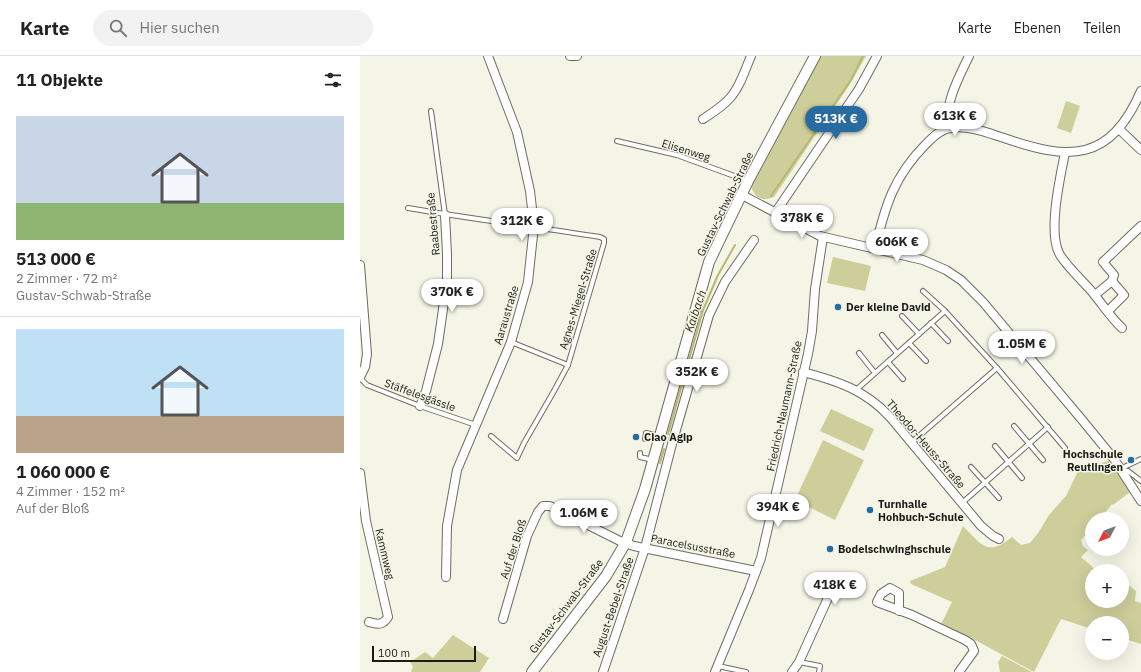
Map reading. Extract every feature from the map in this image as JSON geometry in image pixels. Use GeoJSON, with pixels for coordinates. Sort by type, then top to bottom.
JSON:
{"type":"FeatureCollection","features":[{"type":"Feature","properties":{"kind":"street","name":"Aaraustraße"},"geometry":{"type":"LineString","coordinates":[[446,577],[447,526],[457,470],[511,342],[528,282],[534,226],[530,191],[517,132],[488,56]]}},
{"type":"Feature","properties":{"kind":"street"},"geometry":{"type":"LineString","coordinates":[[570,56],[577,56]]}},
{"type":"Feature","properties":{"kind":"street"},"geometry":{"type":"LineString","coordinates":[[703,119],[720,108],[731,97],[738,87],[751,56]]}},
{"type":"Feature","properties":{"kind":"street","name":"Gustav-Schwab-Straße"},"geometry":{"type":"LineString","coordinates":[[532,672],[606,576],[626,542],[645,489],[658,438],[709,262],[748,181],[815,56]]}},
{"type":"Feature","properties":{"kind":"street"},"geometry":{"type":"LineString","coordinates":[[775,213],[859,89],[877,56]]}},
{"type":"Feature","properties":{"kind":"street"},"geometry":{"type":"LineString","coordinates":[[950,128],[947,121],[952,94],[969,56]]}},
{"type":"Feature","properties":{"kind":"street"},"geometry":{"type":"LineString","coordinates":[[875,248],[886,205],[901,174],[915,154],[929,140],[942,131],[958,127],[976,130],[1039,150],[1065,153],[1076,152],[1099,145],[1119,129],[1131,111],[1141,91]]}},
{"type":"Feature","properties":{"kind":"street"},"geometry":{"type":"LineString","coordinates":[[1119,129],[1141,150]]}},
{"type":"Feature","properties":{"kind":"street"},"geometry":{"type":"LineString","coordinates":[[1065,153],[1058,190],[1055,225],[1056,244],[1062,258],[1095,295],[1108,311],[1112,319],[1122,328]]}},
{"type":"Feature","properties":{"kind":"street"},"geometry":{"type":"LineString","coordinates":[[742,195],[823,237],[923,260],[942,268],[961,280],[980,299],[1083,421],[1120,469],[1141,501]]}},
{"type":"Feature","properties":{"kind":"street","name":"Raabestraße"},"geometry":{"type":"LineString","coordinates":[[420,406],[426,391],[438,344],[447,281],[448,254],[445,215]]}},
{"type":"Feature","properties":{"kind":"street"},"geometry":{"type":"LineString","coordinates":[[1095,295],[1112,281],[1114,275],[1103,262],[1141,226]]}},
{"type":"Feature","properties":{"kind":"street","name":"Friedrich-Naumann-Straße"},"geometry":{"type":"LineString","coordinates":[[716,669],[761,558],[812,331],[815,289],[823,237]]}},
{"type":"Feature","properties":{"kind":"street"},"geometry":{"type":"LineString","coordinates":[[645,548],[672,444],[709,315],[725,282],[754,240]]}},
{"type":"Feature","properties":{"kind":"street"},"geometry":{"type":"LineString","coordinates":[[360,266],[367,354],[365,367],[360,377]]}},
{"type":"Feature","properties":{"kind":"street"},"geometry":{"type":"LineString","coordinates":[[1108,311],[1124,295],[1112,281]]}},
{"type":"Feature","properties":{"kind":"street","name":"Theodor-Heuss-Straße"},"geometry":{"type":"LineString","coordinates":[[803,372],[839,382],[856,390],[882,408],[987,532],[999,539]]}},
{"type":"Feature","properties":{"kind":"street"},"geometry":{"type":"LineString","coordinates":[[658,438],[672,444]]}},
{"type":"Feature","properties":{"kind":"street","name":"Kammweg"},"geometry":{"type":"LineString","coordinates":[[360,473],[366,521],[388,617],[385,622],[378,624],[369,622]]}},
{"type":"Feature","properties":{"kind":"street","name":"Auf der Bloß"},"geometry":{"type":"LineString","coordinates":[[503,619],[527,536],[538,512],[544,506],[550,506],[620,541],[626,542]]}},
{"type":"Feature","properties":{"kind":"street","name":"Paracelsusstraße"},"geometry":{"type":"LineString","coordinates":[[626,542],[645,548],[756,571]]}},
{"type":"Feature","properties":{"kind":"street","name":"August-Bebel-Straße"},"geometry":{"type":"LineString","coordinates":[[603,672],[645,548]]}},
{"type":"Feature","properties":{"kind":"street"},"geometry":{"type":"LineString","coordinates":[[792,672],[799,662],[832,589]]}},
{"type":"Feature","properties":{"kind":"street"},"geometry":{"type":"LineString","coordinates":[[899,611],[912,615],[971,644],[974,648],[971,656],[959,672]]}},
{"type":"Feature","properties":{"kind":"lane","name":"Raabestraße"},"geometry":{"type":"LineString","coordinates":[[431,111],[445,215]]}},
{"type":"Feature","properties":{"kind":"lane","name":"Elisenweg"},"geometry":{"type":"LineString","coordinates":[[617,141],[678,155],[748,181]]}},
{"type":"Feature","properties":{"kind":"lane"},"geometry":{"type":"LineString","coordinates":[[408,208],[445,215],[534,226]]}},
{"type":"Feature","properties":{"kind":"lane","name":"Agnes-Miegel-Straße"},"geometry":{"type":"LineString","coordinates":[[491,436],[517,458],[568,365],[604,243],[604,239],[600,237],[534,226]]}},
{"type":"Feature","properties":{"kind":"lane"},"geometry":{"type":"LineString","coordinates":[[923,291],[945,311],[997,368],[1065,448]]}},
{"type":"Feature","properties":{"kind":"lane"},"geometry":{"type":"LineString","coordinates":[[856,390],[945,311]]}},
{"type":"Feature","properties":{"kind":"lane"},"geometry":{"type":"LineString","coordinates":[[902,316],[919,334]]}},
{"type":"Feature","properties":{"kind":"lane"},"geometry":{"type":"LineString","coordinates":[[931,323],[948,341]]}},
{"type":"Feature","properties":{"kind":"lane"},"geometry":{"type":"LineString","coordinates":[[882,335],[897,353]]}},
{"type":"Feature","properties":{"kind":"lane","name":"Agnes-Miegel-Straße"},"geometry":{"type":"LineString","coordinates":[[511,342],[568,365]]}},
{"type":"Feature","properties":{"kind":"lane"},"geometry":{"type":"LineString","coordinates":[[909,343],[926,361]]}},
{"type":"Feature","properties":{"kind":"lane"},"geometry":{"type":"LineString","coordinates":[[858,353],[875,373]]}},
{"type":"Feature","properties":{"kind":"lane"},"geometry":{"type":"LineString","coordinates":[[888,362],[903,379]]}},
{"type":"Feature","properties":{"kind":"lane"},"geometry":{"type":"LineString","coordinates":[[912,442],[997,368]]}},
{"type":"Feature","properties":{"kind":"lane","name":"Stäffelesgässle"},"geometry":{"type":"LineString","coordinates":[[360,377],[367,385],[420,406],[476,425]]}},
{"type":"Feature","properties":{"kind":"lane"},"geometry":{"type":"LineString","coordinates":[[1014,426],[1043,460]]}},
{"type":"Feature","properties":{"kind":"lane"},"geometry":{"type":"LineString","coordinates":[[962,503],[1048,428]]}},
{"type":"Feature","properties":{"kind":"lane"},"geometry":{"type":"LineString","coordinates":[[644,439],[646,433],[658,438]]}},
{"type":"Feature","properties":{"kind":"lane"},"geometry":{"type":"LineString","coordinates":[[995,446],[1022,478]]}},
{"type":"Feature","properties":{"kind":"lane"},"geometry":{"type":"LineString","coordinates":[[640,453],[640,457],[653,460]]}},
{"type":"Feature","properties":{"kind":"lane"},"geometry":{"type":"LineString","coordinates":[[1120,469],[1141,459]]}},
{"type":"Feature","properties":{"kind":"lane"},"geometry":{"type":"LineString","coordinates":[[971,467],[999,498]]}},
{"type":"Feature","properties":{"kind":"lane"},"geometry":{"type":"LineString","coordinates":[[1120,469],[1128,471],[1141,481]]}},
{"type":"Feature","properties":{"kind":"lane"},"geometry":{"type":"LineString","coordinates":[[799,662],[820,666],[819,672]]}},
{"type":"Feature","properties":{"kind":"lane","name":"Friedrich-Naumann-Straße"},"geometry":{"type":"LineString","coordinates":[[716,669],[746,672]]}},
{"type":"Feature","properties":{"kind":"green space"},"geometry":{"type":"Polygon","coordinates":[[[819,56],[866,56],[850,84],[774,197],[765,199],[759,198],[754,193],[750,185],[819,56]]]}},
{"type":"Feature","properties":{"kind":"green space"},"geometry":{"type":"Polygon","coordinates":[[[1066,101],[1080,106],[1071,133],[1057,128],[1066,101]]]}},
{"type":"Feature","properties":{"kind":"green space"},"geometry":{"type":"Polygon","coordinates":[[[833,257],[871,266],[865,291],[827,283],[833,257]]]}},
{"type":"Feature","properties":{"kind":"green space"},"geometry":{"type":"Polygon","coordinates":[[[831,409],[874,429],[864,451],[820,431],[831,409]]]}},
{"type":"Feature","properties":{"kind":"green space"},"geometry":{"type":"Polygon","coordinates":[[[823,440],[864,460],[835,520],[795,500],[823,440]]]}},
{"type":"Feature","properties":{"kind":"green space"},"geometry":{"type":"Polygon","coordinates":[[[1114,459],[1134,489],[1113,505],[1112,504],[1106,512],[1085,512],[1085,535],[1081,540],[1085,548],[1085,553],[1081,557],[1089,564],[1085,564],[1085,608],[1129,608],[1129,585],[1136,591],[1135,601],[1141,603],[1141,644],[1129,640],[1129,616],[1085,616],[1085,627],[1061,619],[1034,672],[975,640],[941,624],[952,602],[911,584],[910,581],[945,567],[963,526],[975,539],[985,546],[996,546],[1012,537],[1021,545],[1030,543],[1049,515],[1066,496],[1078,471],[1114,459]]]}},
{"type":"Feature","properties":{"kind":"green space"},"geometry":{"type":"Polygon","coordinates":[[[453,635],[489,658],[480,672],[411,672],[413,667],[410,662],[425,652],[433,658],[453,635]]]}},
{"type":"Feature","properties":{"kind":"green space"},"geometry":{"type":"Polygon","coordinates":[[[1002,656],[1032,672],[1000,672],[998,662],[1002,656]]]}},
{"type":"Feature","properties":{"kind":"waterway","name":"Kaibach"},"geometry":{"type":"LineString","coordinates":[[771,196],[851,80],[863,56]]}},
{"type":"Feature","properties":{"kind":"waterway","name":"Kaibach"},"geometry":{"type":"LineString","coordinates":[[668,434],[703,310],[718,275],[735,245]]}},
{"type":"Feature","properties":{"kind":"waterway","name":"Kaibach"},"geometry":{"type":"LineString","coordinates":[[660,463],[664,449]]}},
{"type":"Feature","properties":{"kind":"place","name":"Der kleine David"},"geometry":{"type":"Point","coordinates":[838,307]}},
{"type":"Feature","properties":{"kind":"place","name":"Ciao Agip"},"geometry":{"type":"Point","coordinates":[636,437]}},
{"type":"Feature","properties":{"kind":"place","name":"Hochschule Reutlingen"},"geometry":{"type":"Point","coordinates":[1131,460]}},
{"type":"Feature","properties":{"kind":"place","name":"Turnhalle Hohbuch-Schule"},"geometry":{"type":"Point","coordinates":[870,510]}},
{"type":"Feature","properties":{"kind":"place","name":"Bodelschwinghschule"},"geometry":{"type":"Point","coordinates":[830,549]}}]}
